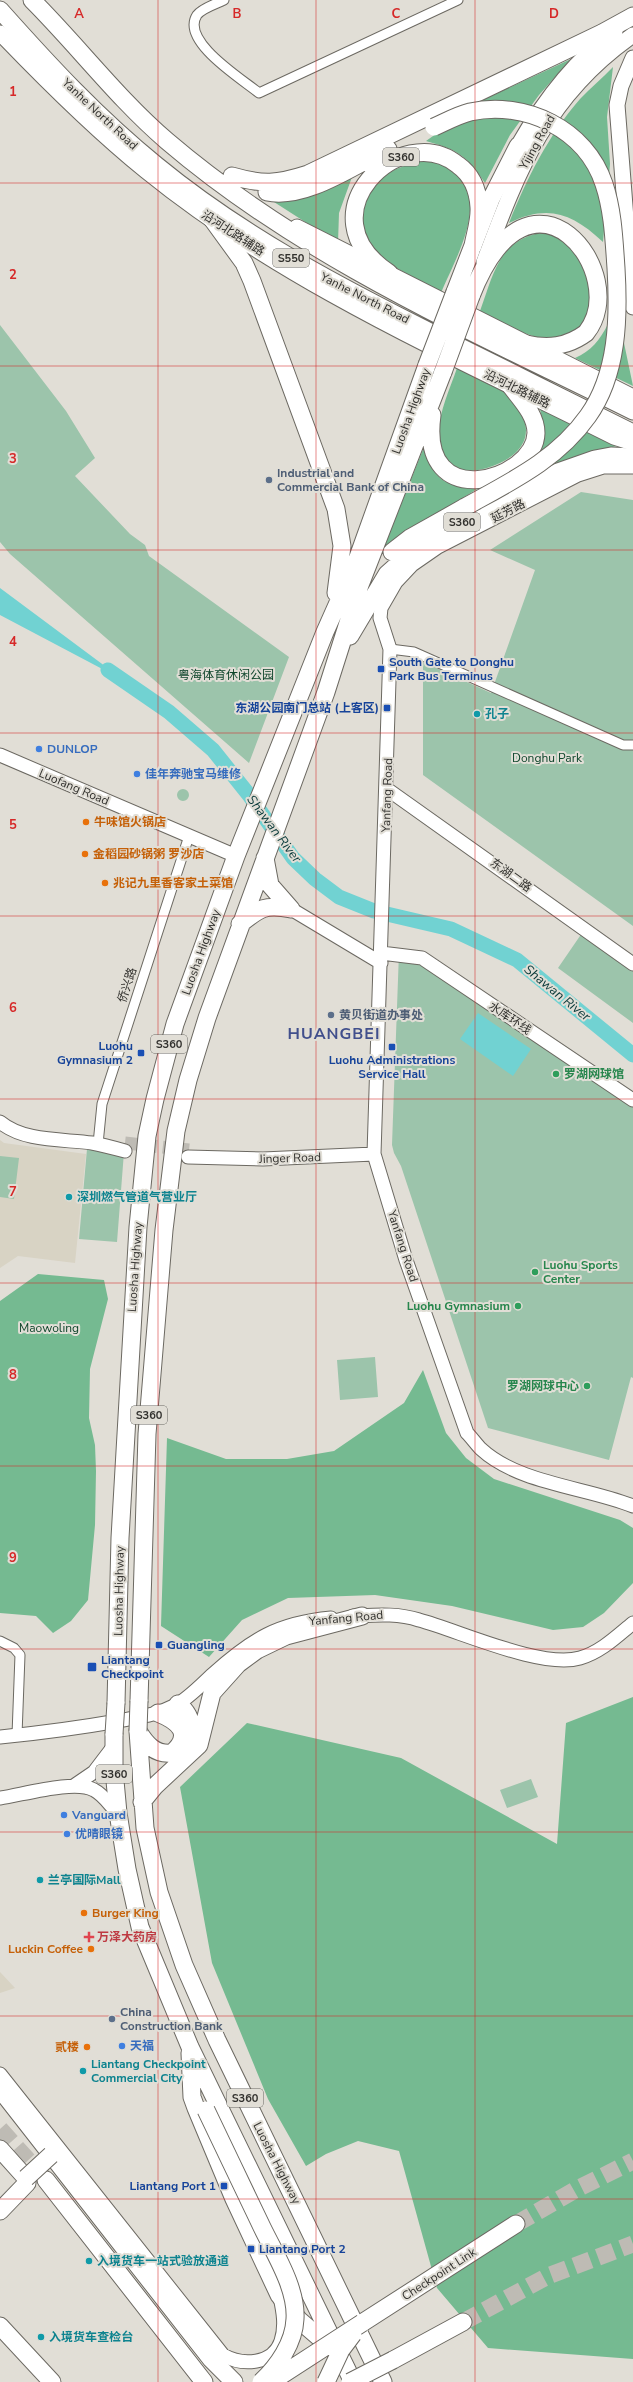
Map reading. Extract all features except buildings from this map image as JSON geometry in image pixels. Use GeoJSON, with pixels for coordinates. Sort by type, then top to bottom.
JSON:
{"type":"FeatureCollection","features":[{"type":"Feature","properties":{"kind":"highway","name":"Yanhe North Road"},"geometry":{"type":"LineString","coordinates":[[36,3],[134,110],[190,160],[247,202],[321,251],[370,280],[633,411]]}},
{"type":"Feature","properties":{"kind":"highway","name":"Yanhe North Road"},"geometry":{"type":"LineString","coordinates":[[0,10],[46,62],[110,126],[157,166],[210,206],[311,271],[633,433]]}},
{"type":"Feature","properties":{"kind":"highway"},"geometry":{"type":"LineString","coordinates":[[232,176],[267,184],[285,182],[308,174],[602,33],[633,16]]}},
{"type":"Feature","properties":{"kind":"highway"},"geometry":{"type":"LineString","coordinates":[[46,62],[88,121]]}},
{"type":"Feature","properties":{"kind":"highway"},"geometry":{"type":"LineString","coordinates":[[134,110],[232,176],[268,192],[295,192],[324,180],[434,127],[469,112],[483,110],[510,109],[545,119],[578,143],[597,168],[609,201],[618,314],[611,359],[595,405],[580,426],[553,454],[528,472],[410,538],[385,561],[370,584],[339,655]]}},
{"type":"Feature","properties":{"kind":"highway"},"geometry":{"type":"LineString","coordinates":[[463,294],[518,146]]}},
{"type":"Feature","properties":{"kind":"highway","name":"Luosha Highway"},"geometry":{"type":"LineString","coordinates":[[114,1740],[120,1538],[138,1227],[147,1136],[171,1038],[264,783],[324,632],[357,560],[436,368],[463,294],[473,246],[494,192],[518,146]]}},
{"type":"Feature","properties":{"kind":"highway","name":"S360"},"geometry":{"type":"LineString","coordinates":[[389,273],[369,258],[362,248],[354,226],[354,213],[361,191],[369,180],[389,163],[403,156],[429,152],[442,155],[454,160],[467,174],[477,193],[479,209],[473,246]]}},
{"type":"Feature","properties":{"kind":"highway"},"geometry":{"type":"LineString","coordinates":[[212,219],[237,252],[252,281],[336,509],[340,530],[341,562],[334,599],[324,632]]}},
{"type":"Feature","properties":{"kind":"highway","name":"Luosha Highway"},"geometry":{"type":"LineString","coordinates":[[463,294],[480,274],[493,254],[506,240],[517,232],[543,225],[563,227],[581,235],[600,255],[608,281],[607,294],[601,314],[589,330],[578,339],[553,347],[526,344]]}},
{"type":"Feature","properties":{"kind":"highway","name":"Luosha Highway"},"geometry":{"type":"LineString","coordinates":[[383,2382],[198,1998],[168,1924],[159,1892],[142,1802],[138,1731],[148,1434],[168,1182],[176,1131],[188,1080],[240,924],[326,692],[360,585],[436,392],[436,368]]}},
{"type":"Feature","properties":{"kind":"highway"},"geometry":{"type":"LineString","coordinates":[[595,378],[633,406]]}},
{"type":"Feature","properties":{"kind":"highway"},"geometry":{"type":"LineString","coordinates":[[436,392],[430,431],[436,460],[452,475],[461,479],[480,480],[516,464],[524,458],[533,443],[536,434],[532,417],[510,385]]}},
{"type":"Feature","properties":{"kind":"highway","name":"S360"},"geometry":{"type":"LineString","coordinates":[[339,655],[387,574],[415,548],[558,472],[595,459],[611,456],[633,458]]}},
{"type":"Feature","properties":{"kind":"highway"},"geometry":{"type":"LineString","coordinates":[[265,857],[270,885],[291,909]]}},
{"type":"Feature","properties":{"kind":"highway"},"geometry":{"type":"LineString","coordinates":[[240,924],[263,907],[271,906],[291,909]]}},
{"type":"Feature","properties":{"kind":"highway"},"geometry":{"type":"LineString","coordinates":[[142,1802],[155,1786],[199,1746],[212,1693],[238,1664],[257,1650],[286,1636],[362,1616]]}},
{"type":"Feature","properties":{"kind":"highway"},"geometry":{"type":"LineString","coordinates":[[142,1802],[150,1779],[183,1749],[191,1736],[191,1722],[188,1714],[178,1704]]}},
{"type":"Feature","properties":{"kind":"highway"},"geometry":{"type":"LineString","coordinates":[[138,1731],[145,1742],[159,1753],[172,1753],[177,1748],[182,1734],[179,1725],[174,1720],[158,1713]]}},
{"type":"Feature","properties":{"kind":"highway","name":"S360"},"geometry":{"type":"LineString","coordinates":[[114,1740],[118,1813],[127,1870],[140,1926],[190,2047],[342,2360],[351,2382]]}},
{"type":"Feature","properties":{"kind":"highway"},"geometry":{"type":"LineString","coordinates":[[190,2047],[191,2076],[196,2108],[234,2199],[279,2295],[299,2320],[342,2360]]}},
{"type":"Feature","properties":{"kind":"highway"},"geometry":{"type":"LineString","coordinates":[[191,2076],[279,2263],[295,2308],[296,2320],[289,2343],[276,2365],[261,2382]]}},
{"type":"Feature","properties":{"kind":"highway"},"geometry":{"type":"LineString","coordinates":[[0,2089],[211,2359],[234,2382]]}},
{"type":"Feature","properties":{"kind":"highway"},"geometry":{"type":"LineString","coordinates":[[0,2150],[26,2178],[27,2183],[25,2187],[0,2211]]}},
{"type":"Feature","properties":{"kind":"highway"},"geometry":{"type":"LineString","coordinates":[[26,2178],[51,2155]]}},
{"type":"Feature","properties":{"kind":"highway"},"geometry":{"type":"LineString","coordinates":[[46,2180],[204,2382]]}},
{"type":"Feature","properties":{"kind":"highway","name":"Checkpoint Link"},"geometry":{"type":"LineString","coordinates":[[271,2382],[516,2224]]}},
{"type":"Feature","properties":{"kind":"highway"},"geometry":{"type":"LineString","coordinates":[[351,2382],[463,2322]]}},
{"type":"Feature","properties":{"kind":"highway"},"geometry":{"type":"LineString","coordinates":[[326,2382],[340,2350],[362,2324]]}},
{"type":"Feature","properties":{"kind":"highway"},"geometry":{"type":"LineString","coordinates":[[0,2326],[52,2382]]}},
{"type":"Feature","properties":{"kind":"highway"},"geometry":{"type":"LineString","coordinates":[[375,2382],[393,2360]]}},
{"type":"Feature","properties":{"kind":"main road","name":"Yijing Road"},"geometry":{"type":"LineString","coordinates":[[518,146],[543,104],[563,80],[594,48],[633,16]]}},
{"type":"Feature","properties":{"kind":"main road","name":"沿河北路辅路"},"geometry":{"type":"LineString","coordinates":[[0,33],[88,121],[147,172],[212,219],[342,300],[614,437],[633,443]]}},
{"type":"Feature","properties":{"kind":"main road","name":"Yijing Road"},"geometry":{"type":"LineString","coordinates":[[480,274],[516,181],[545,124],[576,84],[604,58],[633,35]]}},
{"type":"Feature","properties":{"kind":"main road"},"geometry":{"type":"LineString","coordinates":[[633,58],[621,86],[617,105],[633,307]]}},
{"type":"Feature","properties":{"kind":"main road","name":"S550"},"geometry":{"type":"LineString","coordinates":[[247,202],[389,273]]}},
{"type":"Feature","properties":{"kind":"main road","name":"S360"},"geometry":{"type":"LineString","coordinates":[[389,273],[526,344],[633,397]]}},
{"type":"Feature","properties":{"kind":"street"},"geometry":{"type":"LineString","coordinates":[[224,0],[198,14],[194,20],[194,29],[197,38],[206,50],[260,93],[458,0]]}},
{"type":"Feature","properties":{"kind":"street","name":"延芳路"},"geometry":{"type":"LineString","coordinates":[[390,649],[380,618],[381,608],[385,598],[403,574],[425,556],[578,475],[603,468],[633,467]]}},
{"type":"Feature","properties":{"kind":"street"},"geometry":{"type":"LineString","coordinates":[[390,649],[414,652],[623,745],[633,745]]}},
{"type":"Feature","properties":{"kind":"street","name":"Yanfang Road"},"geometry":{"type":"LineString","coordinates":[[390,649],[387,789],[374,1154],[406,1260],[467,1432],[481,1449],[501,1463],[522,1472],[633,1506]]}},
{"type":"Feature","properties":{"kind":"street","name":"Luofang Road"},"geometry":{"type":"LineString","coordinates":[[0,755],[189,836],[238,851]]}},
{"type":"Feature","properties":{"kind":"street","name":"东湖二路"},"geometry":{"type":"LineString","coordinates":[[387,789],[633,964]]}},
{"type":"Feature","properties":{"kind":"street","name":"侨兴路"},"geometry":{"type":"LineString","coordinates":[[98,1144],[102,1104],[189,836]]}},
{"type":"Feature","properties":{"kind":"street"},"geometry":{"type":"LineString","coordinates":[[291,909],[381,952]]}},
{"type":"Feature","properties":{"kind":"street","name":"水库环线"},"geometry":{"type":"LineString","coordinates":[[381,952],[422,958],[633,1100]]}},
{"type":"Feature","properties":{"kind":"street"},"geometry":{"type":"LineString","coordinates":[[0,1122],[11,1130],[26,1135],[125,1147]]}},
{"type":"Feature","properties":{"kind":"street","name":"Jinger Road"},"geometry":{"type":"LineString","coordinates":[[188,1154],[206,1157],[263,1159],[374,1154]]}},
{"type":"Feature","properties":{"kind":"street","name":"Yanfang Road"},"geometry":{"type":"LineString","coordinates":[[0,1737],[77,1729],[158,1713],[178,1704],[240,1651],[275,1630],[314,1620],[383,1614],[419,1619],[548,1660],[580,1658],[596,1652],[633,1623]]}},
{"type":"Feature","properties":{"kind":"street"},"geometry":{"type":"LineString","coordinates":[[0,1641],[14,1648],[20,1655],[17,1735]]}},
{"type":"Feature","properties":{"kind":"street"},"geometry":{"type":"LineString","coordinates":[[75,1785],[94,1772],[114,1740]]}},
{"type":"Feature","properties":{"kind":"street"},"geometry":{"type":"LineString","coordinates":[[0,1798],[75,1785],[96,1790],[118,1813]]}},
{"type":"Feature","properties":{"kind":"street"},"geometry":{"type":"LineString","coordinates":[[0,2074],[223,2355],[236,2361],[248,2362],[262,2359],[273,2353],[281,2342],[283,2333],[284,2317],[279,2295]]}},
{"type":"Feature","properties":{"kind":"shaded area"},"geometry":{"type":"Polygon","coordinates":[[[0,1140],[4,1143],[86,1154],[75,1263],[18,1256],[0,1268],[0,1140]]]}},
{"type":"Feature","properties":{"kind":"shaded area"},"geometry":{"type":"Polygon","coordinates":[[[0,1972],[15,1988],[0,1993],[0,1972]]]}},
{"type":"Feature","properties":{"kind":"green space"},"geometry":{"type":"Polygon","coordinates":[[[571,59],[539,95],[510,135],[485,183],[472,166],[460,155],[446,147],[426,141],[485,99],[571,59]]]}},
{"type":"Feature","properties":{"kind":"green space"},"geometry":{"type":"Polygon","coordinates":[[[613,67],[607,117],[610,164],[603,242],[581,224],[559,214],[536,214],[523,217],[509,223],[539,158],[568,113],[580,99],[613,67]]]}},
{"type":"Feature","properties":{"kind":"green space"},"geometry":{"type":"Polygon","coordinates":[[[432,160],[454,170],[465,183],[470,197],[470,213],[467,230],[441,293],[375,255],[366,243],[362,226],[364,204],[369,192],[376,183],[385,175],[396,169],[407,165],[432,160]]]}},
{"type":"Feature","properties":{"kind":"green space"},"geometry":{"type":"Polygon","coordinates":[[[352,177],[339,213],[338,243],[274,202],[316,195],[352,177]]]}},
{"type":"Feature","properties":{"kind":"green space"},"geometry":{"type":"Polygon","coordinates":[[[547,232],[560,235],[592,259],[590,320],[570,335],[548,339],[524,333],[480,311],[495,271],[508,249],[518,241],[531,235],[547,232]]]}},
{"type":"Feature","properties":{"kind":"green space"},"geometry":{"type":"Polygon","coordinates":[[[608,324],[624,343],[633,386],[575,358],[586,352],[594,344],[602,335],[608,324]]]}},
{"type":"Feature","properties":{"kind":"green space","name":"粤海体育休闲公园"},"geometry":{"type":"Polygon","coordinates":[[[0,325],[66,411],[95,458],[75,476],[130,534],[145,545],[149,556],[289,657],[249,763],[10,554],[0,542],[0,325]]]}},
{"type":"Feature","properties":{"kind":"green space"},"geometry":{"type":"Polygon","coordinates":[[[457,368],[489,381],[504,391],[520,410],[524,420],[526,430],[525,439],[520,448],[512,456],[491,467],[472,471],[464,470],[449,462],[443,455],[440,444],[439,425],[457,368]]]}},
{"type":"Feature","properties":{"kind":"green space"},"geometry":{"type":"Polygon","coordinates":[[[540,409],[617,446],[579,455],[557,465],[541,451],[544,428],[540,409]]]}},
{"type":"Feature","properties":{"kind":"green space"},"geometry":{"type":"Polygon","coordinates":[[[424,447],[433,468],[444,480],[451,484],[482,486],[384,547],[424,447]]]}},
{"type":"Feature","properties":{"kind":"green space","name":"Donghu Park"},"geometry":{"type":"Polygon","coordinates":[[[581,492],[633,500],[633,926],[423,775],[423,662],[491,693],[535,570],[490,550],[581,492]]]}},
{"type":"Feature","properties":{"kind":"green space"},"geometry":{"type":"Polygon","coordinates":[[[181,789],[185,789],[189,795],[185,801],[181,801],[177,797],[177,793],[181,789]]]}},
{"type":"Feature","properties":{"kind":"green space"},"geometry":{"type":"Polygon","coordinates":[[[582,933],[633,970],[633,1023],[558,968],[582,933]]]}},
{"type":"Feature","properties":{"kind":"green space","name":"Luohu Sports Center"},"geometry":{"type":"Polygon","coordinates":[[[399,952],[424,955],[633,1094],[633,1378],[631,1377],[609,1460],[488,1428],[401,1166],[394,1153],[392,1145],[399,952]]]}},
{"type":"Feature","properties":{"kind":"green space"},"geometry":{"type":"Polygon","coordinates":[[[87,1149],[124,1152],[117,1242],[79,1239],[87,1149]]]}},
{"type":"Feature","properties":{"kind":"green space"},"geometry":{"type":"Polygon","coordinates":[[[0,1156],[19,1158],[14,1199],[0,1197],[0,1156]]]}},
{"type":"Feature","properties":{"kind":"green space","name":"Maowoling"},"geometry":{"type":"Polygon","coordinates":[[[38,1274],[104,1280],[108,1299],[90,1369],[89,1418],[95,1445],[96,1471],[95,1525],[88,1600],[71,1621],[53,1633],[36,1616],[0,1613],[0,1301],[38,1274]]]}},
{"type":"Feature","properties":{"kind":"green space"},"geometry":{"type":"Polygon","coordinates":[[[375,1357],[378,1397],[340,1400],[337,1360],[375,1357]]]}},
{"type":"Feature","properties":{"kind":"green space"},"geometry":{"type":"Polygon","coordinates":[[[423,1370],[446,1433],[466,1458],[494,1479],[620,1520],[633,1528],[633,1583],[604,1613],[583,1627],[553,1630],[452,1606],[375,1595],[288,1598],[242,1620],[209,1657],[161,1626],[167,1438],[226,1459],[287,1459],[334,1451],[404,1403],[423,1370]]]}},
{"type":"Feature","properties":{"kind":"green space"},"geometry":{"type":"Polygon","coordinates":[[[633,1697],[633,2359],[488,2348],[437,2288],[399,2151],[358,2141],[326,2154],[306,2166],[268,2099],[212,1963],[180,1787],[247,1723],[401,1758],[557,1844],[566,1723],[633,1697]]]}},
{"type":"Feature","properties":{"kind":"green space"},"geometry":{"type":"Polygon","coordinates":[[[531,1779],[538,1797],[507,1808],[500,1790],[531,1779]]]}},
{"type":"Feature","properties":{"kind":"water"},"geometry":{"type":"Polygon","coordinates":[[[0,588],[125,681],[0,615],[0,588]]]}},
{"type":"Feature","properties":{"kind":"water"},"geometry":{"type":"Polygon","coordinates":[[[478,1013],[531,1049],[513,1076],[460,1039],[478,1013]]]}},
{"type":"Feature","properties":{"kind":"waterway","name":"Shawan River"},"geometry":{"type":"LineString","coordinates":[[108,670],[169,712],[213,750],[249,795],[293,858],[315,879],[339,897],[374,911],[451,929],[517,960],[633,1055]]}},
{"type":"Feature","properties":{"kind":"tunnel"},"geometry":{"type":"LineString","coordinates":[[125,1143],[189,1150]]}},
{"type":"Feature","properties":{"kind":"tunnel"},"geometry":{"type":"LineString","coordinates":[[0,2129],[45,2179]]}},
{"type":"Feature","properties":{"kind":"tunnel"},"geometry":{"type":"LineString","coordinates":[[516,2224],[575,2190],[633,2161]]}},
{"type":"Feature","properties":{"kind":"tunnel"},"geometry":{"type":"LineString","coordinates":[[463,2322],[548,2276],[633,2244]]}},
{"type":"Feature","properties":{"kind":"place","name":"Industrial and Commercial Bank of China"},"geometry":{"type":"Point","coordinates":[269,480]}},
{"type":"Feature","properties":{"kind":"place","name":"South Gate to Donghu Park Bus Terminus"},"geometry":{"type":"Point","coordinates":[381,669]}},
{"type":"Feature","properties":{"kind":"place","name":"东湖公园南门总站 (上客区)"},"geometry":{"type":"Point","coordinates":[387,708]}},
{"type":"Feature","properties":{"kind":"place","name":"孔子"},"geometry":{"type":"Point","coordinates":[477,714]}},
{"type":"Feature","properties":{"kind":"place","name":"DUNLOP"},"geometry":{"type":"Point","coordinates":[39,749]}},
{"type":"Feature","properties":{"kind":"place","name":"佳年奔驰宝马维修"},"geometry":{"type":"Point","coordinates":[137,774]}},
{"type":"Feature","properties":{"kind":"place","name":"牛味馆火锅店"},"geometry":{"type":"Point","coordinates":[86,822]}},
{"type":"Feature","properties":{"kind":"place","name":"金稻园砂锅粥 罗沙店"},"geometry":{"type":"Point","coordinates":[85,854]}},
{"type":"Feature","properties":{"kind":"place","name":"兆记九里香客家土菜馆"},"geometry":{"type":"Point","coordinates":[105,883]}},
{"type":"Feature","properties":{"kind":"place","name":"黄贝街道办事处"},"geometry":{"type":"Point","coordinates":[331,1015]}},
{"type":"Feature","properties":{"kind":"place","name":"Luohu Administrations Service Hall"},"geometry":{"type":"Point","coordinates":[392,1047]}},
{"type":"Feature","properties":{"kind":"place","name":"Luohu Gymnasium 2"},"geometry":{"type":"Point","coordinates":[141,1053]}},
{"type":"Feature","properties":{"kind":"place","name":"罗湖网球馆"},"geometry":{"type":"Point","coordinates":[556,1074]}},
{"type":"Feature","properties":{"kind":"place","name":"深圳燃气管道气营业厅"},"geometry":{"type":"Point","coordinates":[69,1197]}},
{"type":"Feature","properties":{"kind":"place","name":"Luohu Sports Center"},"geometry":{"type":"Point","coordinates":[535,1272]}},
{"type":"Feature","properties":{"kind":"place","name":"Luohu Gymnasium"},"geometry":{"type":"Point","coordinates":[518,1306]}},
{"type":"Feature","properties":{"kind":"place","name":"罗湖网球中心"},"geometry":{"type":"Point","coordinates":[587,1386]}},
{"type":"Feature","properties":{"kind":"place","name":"Guangling"},"geometry":{"type":"Point","coordinates":[159,1645]}},
{"type":"Feature","properties":{"kind":"place","name":"Liantang Checkpoint"},"geometry":{"type":"Point","coordinates":[92,1667]}},
{"type":"Feature","properties":{"kind":"place","name":"Vanguard"},"geometry":{"type":"Point","coordinates":[64,1815]}},
{"type":"Feature","properties":{"kind":"place","name":"优晴眼镜"},"geometry":{"type":"Point","coordinates":[67,1834]}},
{"type":"Feature","properties":{"kind":"place","name":"兰亭国际Mall"},"geometry":{"type":"Point","coordinates":[40,1880]}},
{"type":"Feature","properties":{"kind":"place","name":"Burger King"},"geometry":{"type":"Point","coordinates":[84,1913]}},
{"type":"Feature","properties":{"kind":"place","name":"万泽大药房"},"geometry":{"type":"Point","coordinates":[89,1937]}},
{"type":"Feature","properties":{"kind":"place","name":"Luckin Coffee"},"geometry":{"type":"Point","coordinates":[91,1949]}},
{"type":"Feature","properties":{"kind":"place","name":"China Construction Bank"},"geometry":{"type":"Point","coordinates":[112,2019]}},
{"type":"Feature","properties":{"kind":"place","name":"天福"},"geometry":{"type":"Point","coordinates":[122,2046]}},
{"type":"Feature","properties":{"kind":"place","name":"贰楼"},"geometry":{"type":"Point","coordinates":[87,2047]}},
{"type":"Feature","properties":{"kind":"place","name":"Liantang Checkpoint Commercial City"},"geometry":{"type":"Point","coordinates":[83,2071]}},
{"type":"Feature","properties":{"kind":"place","name":"Liantang Port 1"},"geometry":{"type":"Point","coordinates":[224,2186]}},
{"type":"Feature","properties":{"kind":"place","name":"Liantang Port 2"},"geometry":{"type":"Point","coordinates":[251,2249]}},
{"type":"Feature","properties":{"kind":"place","name":"入境货车一站式验放通道"},"geometry":{"type":"Point","coordinates":[89,2261]}},
{"type":"Feature","properties":{"kind":"place","name":"入境货车查检台"},"geometry":{"type":"Point","coordinates":[41,2337]}},
{"type":"Feature","properties":{"kind":"district","name":"HUANGBEI"},"geometry":{"type":"Point","coordinates":[334,1034]}}]}
